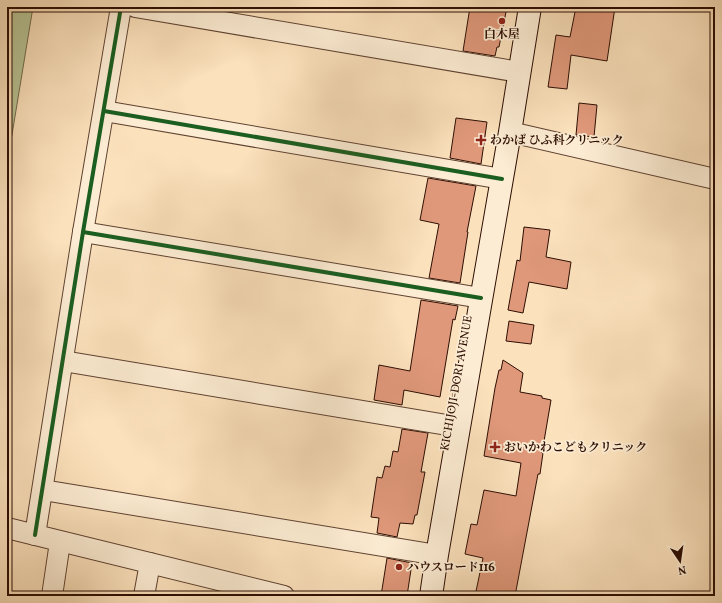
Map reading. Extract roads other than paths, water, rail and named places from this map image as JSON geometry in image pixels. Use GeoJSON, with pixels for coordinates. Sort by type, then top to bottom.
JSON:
{"type":"FeatureCollection","features":[{"type":"Feature","properties":{"kind":"main road","name":"KICHIJOJI-DORI AVENUE"},"geometry":{"type":"LineString","coordinates":[[432,596],[437,554],[510,132],[530,7]]}},
{"type":"Feature","properties":{"kind":"street"},"geometry":{"type":"LineString","coordinates":[[35,535],[121,7]]}},
{"type":"Feature","properties":{"kind":"street"},"geometry":{"type":"LineString","coordinates":[[135,7],[519,72]]}},
{"type":"Feature","properties":{"kind":"street"},"geometry":{"type":"LineString","coordinates":[[104,111],[502,179]]}},
{"type":"Feature","properties":{"kind":"street"},"geometry":{"type":"LineString","coordinates":[[510,132],[715,179]]}},
{"type":"Feature","properties":{"kind":"street"},"geometry":{"type":"LineString","coordinates":[[84,232],[481,298]]}},
{"type":"Feature","properties":{"kind":"street"},"geometry":{"type":"LineString","coordinates":[[63,361],[459,427]]}},
{"type":"Feature","properties":{"kind":"street"},"geometry":{"type":"LineString","coordinates":[[43,490],[437,554]]}},
{"type":"Feature","properties":{"kind":"street"},"geometry":{"type":"LineString","coordinates":[[7,528],[284,596]]}},
{"type":"Feature","properties":{"kind":"street"},"geometry":{"type":"LineString","coordinates":[[52,596],[60,542]]}},
{"type":"Feature","properties":{"kind":"street"},"geometry":{"type":"LineString","coordinates":[[144,596],[150,563]]}},
{"type":"Feature","properties":{"kind":"place","name":"白木屋"},"geometry":{"type":"Point","coordinates":[502,21]}},
{"type":"Feature","properties":{"kind":"place","name":"わかば ひふ科クリニック"},"geometry":{"type":"Point","coordinates":[481,140]}},
{"type":"Feature","properties":{"kind":"place","name":"おいかわこどもクリニック"},"geometry":{"type":"Point","coordinates":[495,447]}},
{"type":"Feature","properties":{"kind":"place","name":"ハウスロード116"},"geometry":{"type":"Point","coordinates":[399,567]}}]}
